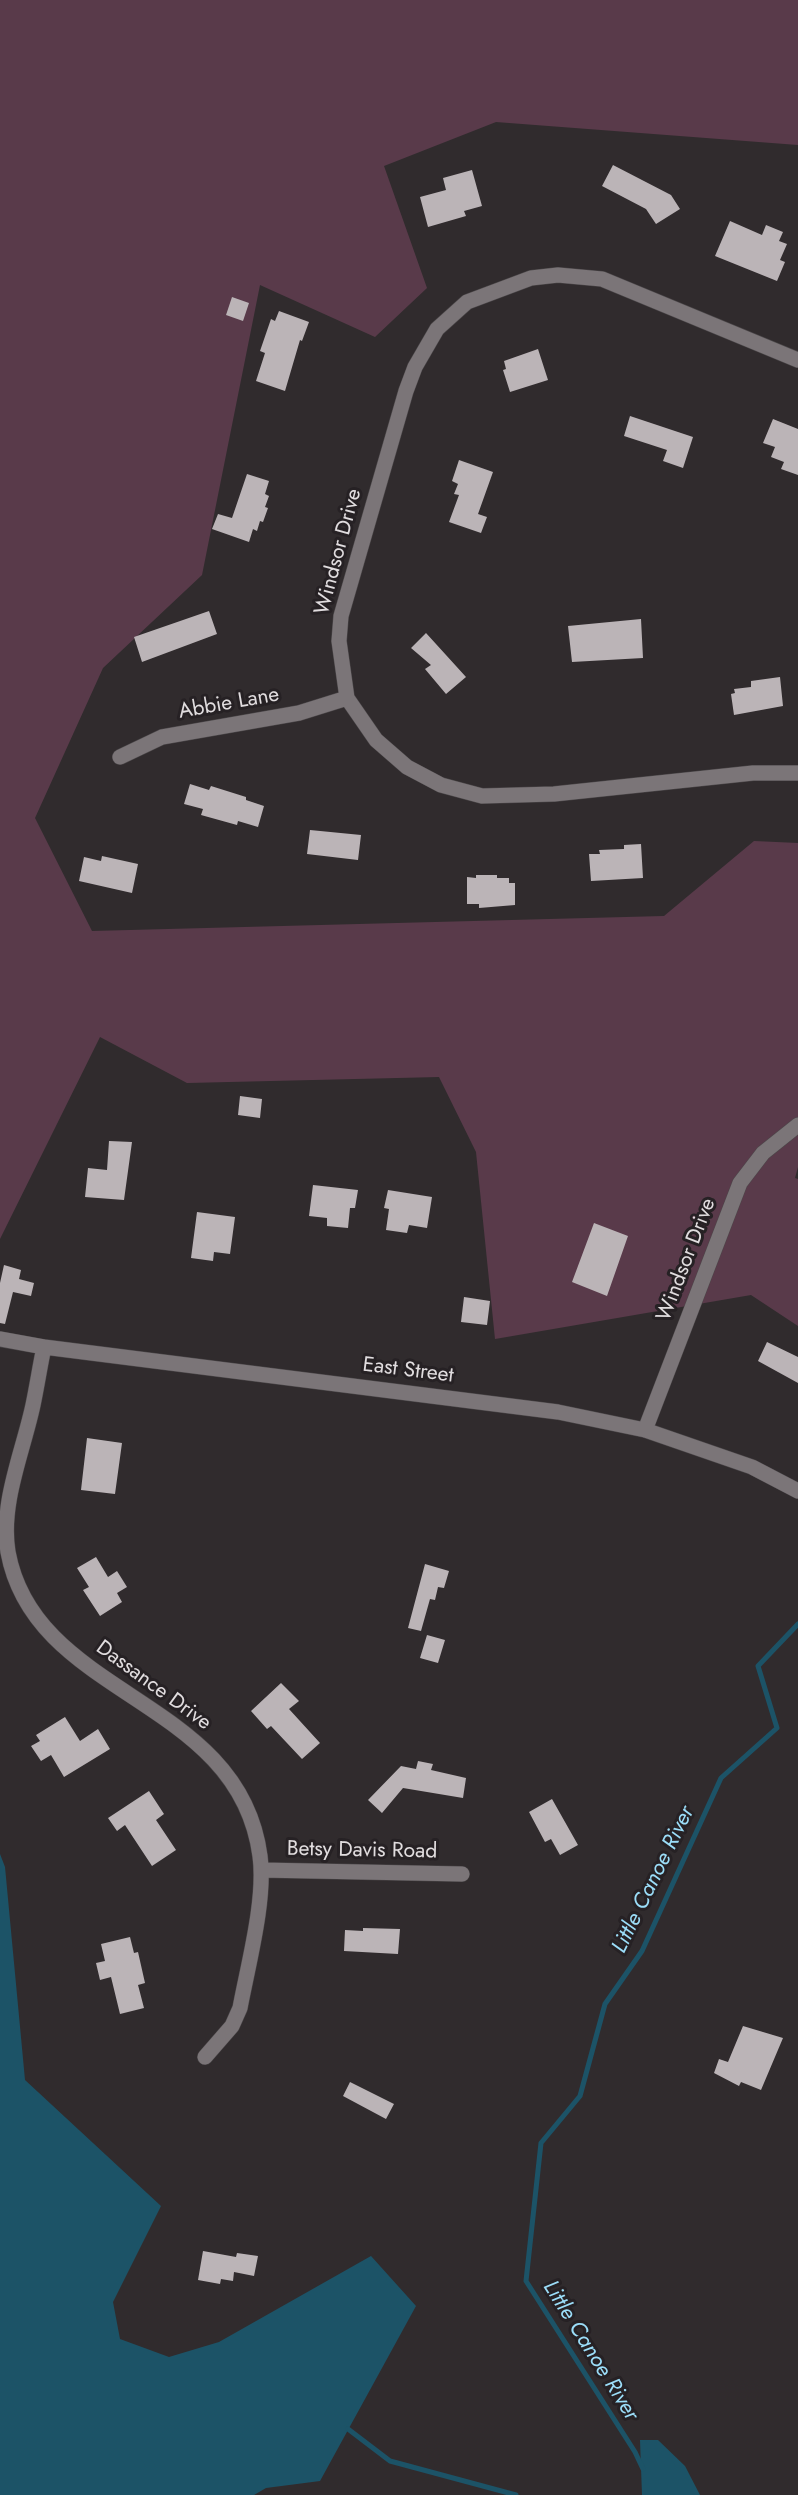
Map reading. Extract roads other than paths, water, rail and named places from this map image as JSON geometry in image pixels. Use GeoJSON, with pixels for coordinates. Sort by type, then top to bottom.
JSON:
{"type":"FeatureCollection","features":[{"type":"Feature","properties":{"kind":"street","name":"Windsor Drive"},"geometry":{"type":"LineString","coordinates":[[798,360],[602,279],[558,275],[531,278],[467,302],[437,328],[415,367],[341,616],[341,664],[347,698],[376,740],[407,767],[441,785],[482,796],[554,794],[753,773],[798,773]]}},
{"type":"Feature","properties":{"kind":"street","name":"Abbie Lane"},"geometry":{"type":"LineString","coordinates":[[120,757],[162,737],[299,713],[347,698]]}},
{"type":"Feature","properties":{"kind":"street","name":"Windsor Drive"},"geometry":{"type":"LineString","coordinates":[[645,1430],[740,1183],[763,1153],[798,1125]]}},
{"type":"Feature","properties":{"kind":"street","name":"East Street"},"geometry":{"type":"LineString","coordinates":[[0,1339],[44,1347],[558,1412],[645,1430],[752,1467],[798,1491]]}},
{"type":"Feature","properties":{"kind":"street","name":"Dassance Drive"},"geometry":{"type":"LineString","coordinates":[[44,1347],[7,1518],[8,1551],[17,1583],[31,1610],[55,1640],[88,1666],[192,1737],[233,1781],[252,1819],[261,1870],[240,2008],[232,2026],[205,2057]]}},
{"type":"Feature","properties":{"kind":"street","name":"Betsy Davis Road"},"geometry":{"type":"LineString","coordinates":[[261,1870],[462,1874]]}},
{"type":"Feature","properties":{"kind":"water"},"geometry":{"type":"Polygon","coordinates":[[[0,1854],[5,1867],[25,2080],[161,2206],[113,2302],[120,2339],[169,2357],[219,2342],[371,2256],[416,2306],[320,2481],[266,2488],[254,2495],[0,2495],[0,1854]]]}},
{"type":"Feature","properties":{"kind":"water"},"geometry":{"type":"Polygon","coordinates":[[[640,2440],[658,2440],[685,2466],[700,2495],[642,2495],[640,2440]]]}},
{"type":"Feature","properties":{"kind":"waterway","name":"Little Canoe River"},"geometry":{"type":"LineString","coordinates":[[643,2469],[635,2452],[526,2281],[541,2143],[580,2096],[605,2004],[642,1951],[721,1778],[777,1728],[758,1666],[798,1624]]}},
{"type":"Feature","properties":{"kind":"waterway"},"geometry":{"type":"LineString","coordinates":[[348,2429],[390,2461],[516,2495]]}}]}
